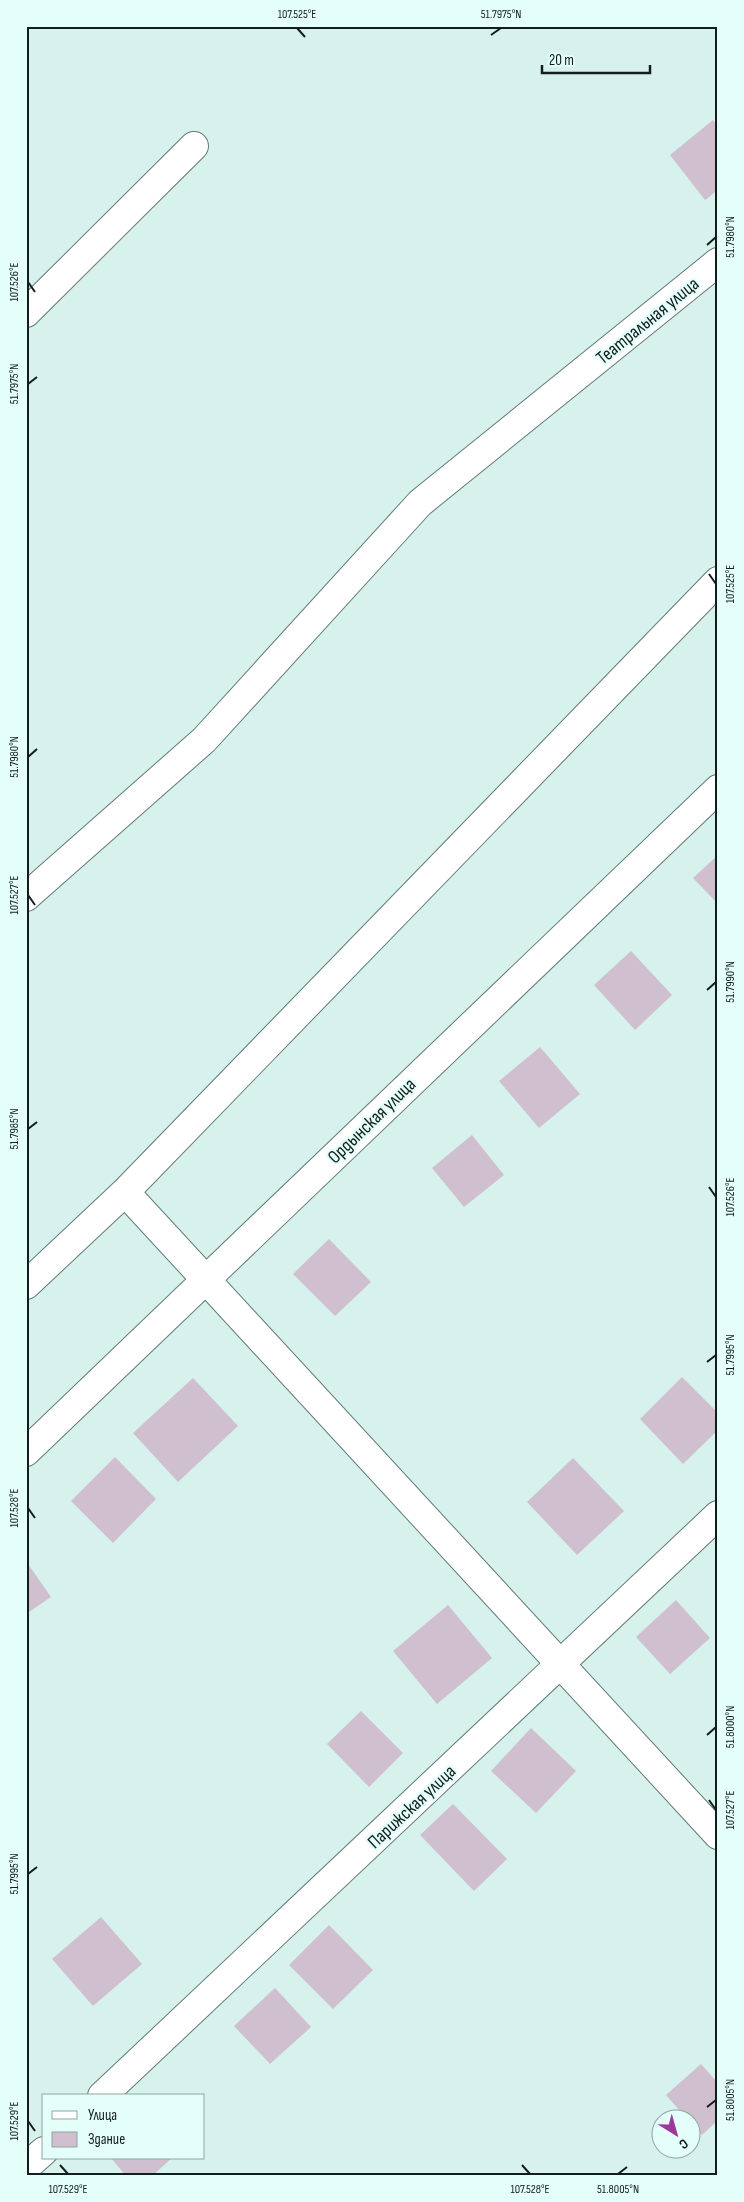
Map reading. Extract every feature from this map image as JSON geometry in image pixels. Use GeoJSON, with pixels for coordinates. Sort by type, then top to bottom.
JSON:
{"type":"FeatureCollection","features":[{"type":"Feature","properties":{"kind":"street"},"geometry":{"type":"LineString","coordinates":[[26,313],[194,146]]}},
{"type":"Feature","properties":{"kind":"street","name":"Театральная улица"},"geometry":{"type":"LineString","coordinates":[[26,897],[204,740],[420,503],[718,262]]}},
{"type":"Feature","properties":{"kind":"street"},"geometry":{"type":"LineString","coordinates":[[26,1285],[125,1192],[718,581]]}},
{"type":"Feature","properties":{"kind":"street","name":"Ордынская улица"},"geometry":{"type":"LineString","coordinates":[[26,1452],[718,789]]}},
{"type":"Feature","properties":{"kind":"street"},"geometry":{"type":"LineString","coordinates":[[125,1192],[718,1835]]}},
{"type":"Feature","properties":{"kind":"street","name":"Парижская улица"},"geometry":{"type":"LineString","coordinates":[[104,2094],[718,1515]]}},
{"type":"Feature","properties":{"kind":"street"},"geometry":{"type":"LineString","coordinates":[[26,2167],[42,2153]]}},
{"type":"Feature","properties":{"kind":"building"},"geometry":{"type":"Polygon","coordinates":[[[713,120],[718,127],[718,190],[705,200],[670,155],[713,120]]]}},
{"type":"Feature","properties":{"kind":"building"},"geometry":{"type":"Polygon","coordinates":[[[718,855],[718,904],[693,878],[718,855]]]}},
{"type":"Feature","properties":{"kind":"building"},"geometry":{"type":"Polygon","coordinates":[[[631,951],[672,995],[635,1030],[594,985],[631,951]]]}},
{"type":"Feature","properties":{"kind":"building"},"geometry":{"type":"Polygon","coordinates":[[[540,1047],[580,1094],[539,1128],[499,1081],[540,1047]]]}},
{"type":"Feature","properties":{"kind":"building"},"geometry":{"type":"Polygon","coordinates":[[[472,1135],[504,1175],[464,1207],[432,1168],[472,1135]]]}},
{"type":"Feature","properties":{"kind":"building"},"geometry":{"type":"Polygon","coordinates":[[[329,1239],[371,1282],[335,1316],[293,1274],[329,1239]]]}},
{"type":"Feature","properties":{"kind":"building"},"geometry":{"type":"Polygon","coordinates":[[[682,1377],[718,1413],[718,1430],[683,1464],[640,1419],[682,1377]]]}},
{"type":"Feature","properties":{"kind":"building"},"geometry":{"type":"Polygon","coordinates":[[[193,1378],[238,1426],[178,1482],[133,1433],[193,1378]]]}},
{"type":"Feature","properties":{"kind":"building"},"geometry":{"type":"Polygon","coordinates":[[[115,1457],[156,1499],[113,1543],[71,1501],[115,1457]]]}},
{"type":"Feature","properties":{"kind":"building"},"geometry":{"type":"Polygon","coordinates":[[[573,1458],[624,1511],[577,1555],[527,1502],[573,1458]]]}},
{"type":"Feature","properties":{"kind":"building"},"geometry":{"type":"Polygon","coordinates":[[[26,1561],[51,1597],[26,1614],[26,1561]]]}},
{"type":"Feature","properties":{"kind":"building"},"geometry":{"type":"Polygon","coordinates":[[[676,1600],[710,1638],[670,1674],[636,1637],[676,1600]]]}},
{"type":"Feature","properties":{"kind":"building"},"geometry":{"type":"Polygon","coordinates":[[[448,1605],[492,1658],[437,1704],[393,1651],[448,1605]]]}},
{"type":"Feature","properties":{"kind":"building"},"geometry":{"type":"Polygon","coordinates":[[[361,1711],[403,1753],[369,1787],[327,1744],[361,1711]]]}},
{"type":"Feature","properties":{"kind":"building"},"geometry":{"type":"Polygon","coordinates":[[[531,1728],[576,1771],[536,1813],[491,1771],[531,1728]]]}},
{"type":"Feature","properties":{"kind":"building"},"geometry":{"type":"Polygon","coordinates":[[[453,1804],[507,1859],[474,1891],[420,1835],[453,1804]]]}},
{"type":"Feature","properties":{"kind":"building"},"geometry":{"type":"Polygon","coordinates":[[[101,1917],[142,1964],[93,2006],[52,1959],[101,1917]]]}},
{"type":"Feature","properties":{"kind":"building"},"geometry":{"type":"Polygon","coordinates":[[[329,1925],[373,1970],[333,2009],[289,1965],[329,1925]]]}},
{"type":"Feature","properties":{"kind":"building"},"geometry":{"type":"Polygon","coordinates":[[[275,1988],[311,2027],[270,2064],[234,2026],[275,1988]]]}},
{"type":"Feature","properties":{"kind":"building"},"geometry":{"type":"Polygon","coordinates":[[[701,2064],[718,2083],[718,2120],[702,2135],[702,2110],[679,2110],[666,2095],[701,2064]]]}},
{"type":"Feature","properties":{"kind":"building"},"geometry":{"type":"Polygon","coordinates":[[[113,2160],[170,2160],[152,2176],[126,2176],[113,2160]]]}}]}
